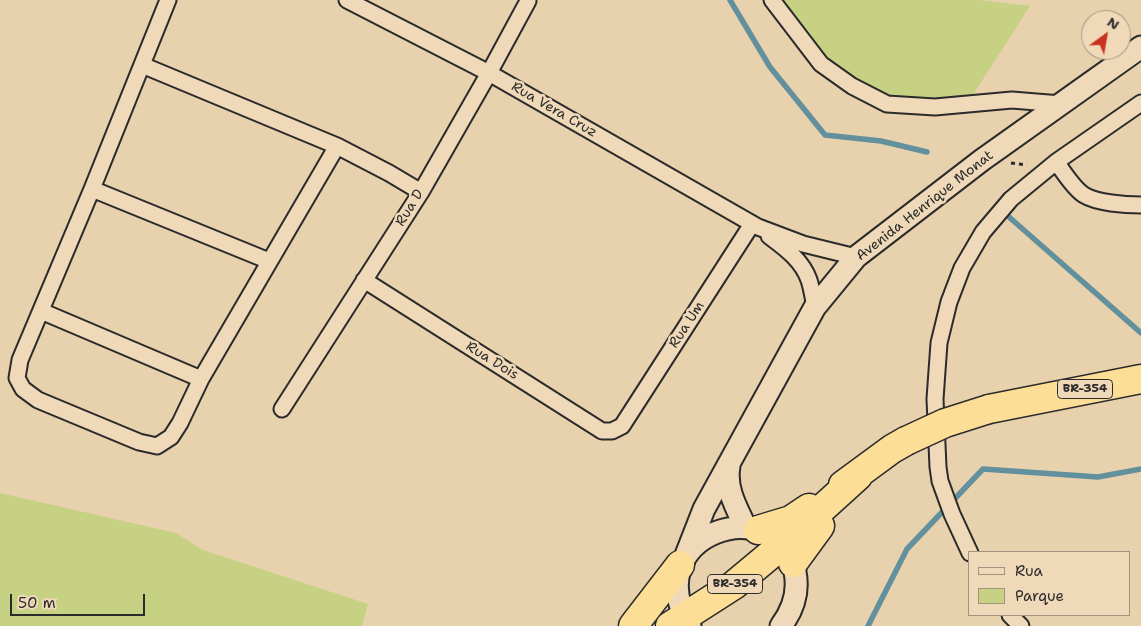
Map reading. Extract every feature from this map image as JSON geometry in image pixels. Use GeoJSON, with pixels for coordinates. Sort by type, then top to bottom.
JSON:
{"type":"FeatureCollection","features":[{"type":"Feature","properties":{"kind":"highway","name":"BR-354"},"geometry":{"type":"LineString","coordinates":[[858,476],[892,449],[945,423],[989,408],[1141,379]]}},
{"type":"Feature","properties":{"kind":"highway"},"geometry":{"type":"LineString","coordinates":[[752,528],[790,520],[858,476]]}},
{"type":"Feature","properties":{"kind":"highway"},"geometry":{"type":"LineString","coordinates":[[787,554],[858,476]]}},
{"type":"Feature","properties":{"kind":"highway","name":"BR-354"},"geometry":{"type":"LineString","coordinates":[[682,623],[734,585],[787,554]]}},
{"type":"Feature","properties":{"kind":"highway"},"geometry":{"type":"LineString","coordinates":[[633,626],[683,560]]}},
{"type":"Feature","properties":{"kind":"street"},"geometry":{"type":"LineString","coordinates":[[168,0],[92,189],[20,360],[17,378],[23,389],[38,400],[139,442],[157,446],[171,437],[180,423],[201,379],[337,146]]}},
{"type":"Feature","properties":{"kind":"street","name":"Rua Vera Cruz"},"geometry":{"type":"LineString","coordinates":[[347,0],[374,6],[755,225],[789,251],[800,263],[808,279],[815,307]]}},
{"type":"Feature","properties":{"kind":"street"},"geometry":{"type":"LineString","coordinates":[[772,0],[821,64],[852,86],[887,104],[935,107],[1012,100],[1061,104]]}},
{"type":"Feature","properties":{"kind":"street","name":"Rua D"},"geometry":{"type":"LineString","coordinates":[[282,409],[421,192],[528,1]]}},
{"type":"Feature","properties":{"kind":"street","name":"Avenida Henrique Monat"},"geometry":{"type":"LineString","coordinates":[[682,623],[677,592],[677,578],[704,510],[815,307],[856,257],[982,160],[1141,47]]}},
{"type":"Feature","properties":{"kind":"street"},"geometry":{"type":"LineString","coordinates":[[142,65],[337,146],[421,192]]}},
{"type":"Feature","properties":{"kind":"street"},"geometry":{"type":"LineString","coordinates":[[969,551],[959,533],[940,481],[935,399],[939,343],[949,302],[962,268],[983,232],[1010,199],[1053,165],[1141,103]]}},
{"type":"Feature","properties":{"kind":"street"},"geometry":{"type":"LineString","coordinates":[[1053,165],[1082,194],[1091,198],[1127,205],[1141,205]]}},
{"type":"Feature","properties":{"kind":"street"},"geometry":{"type":"LineString","coordinates":[[92,189],[269,261]]}},
{"type":"Feature","properties":{"kind":"street","name":"Rua Vera Cruz"},"geometry":{"type":"LineString","coordinates":[[755,225],[803,244],[856,257]]}},
{"type":"Feature","properties":{"kind":"street","name":"Rua Um"},"geometry":{"type":"LineString","coordinates":[[622,426],[755,225]]}},
{"type":"Feature","properties":{"kind":"street","name":"Rua Dois"},"geometry":{"type":"LineString","coordinates":[[364,280],[602,431],[612,431],[622,426]]}},
{"type":"Feature","properties":{"kind":"street"},"geometry":{"type":"LineString","coordinates":[[41,311],[201,379]]}},
{"type":"Feature","properties":{"kind":"street"},"geometry":{"type":"LineString","coordinates":[[729,463],[727,474],[730,494],[752,528]]}},
{"type":"Feature","properties":{"kind":"street"},"geometry":{"type":"LineString","coordinates":[[683,560],[696,546],[719,532],[752,528],[767,533],[787,554],[797,581],[795,599],[789,616],[781,626]]}},
{"type":"Feature","properties":{"kind":"street"},"geometry":{"type":"LineString","coordinates":[[1011,616],[1021,626]]}},
{"type":"Feature","properties":{"kind":"path"},"geometry":{"type":"LineString","coordinates":[[982,160],[1053,165]]}},
{"type":"Feature","properties":{"kind":"green space"},"geometry":{"type":"Polygon","coordinates":[[[783,0],[980,0],[1030,6],[969,101],[906,101],[835,74],[783,0]]]}},
{"type":"Feature","properties":{"kind":"green space"},"geometry":{"type":"Polygon","coordinates":[[[0,493],[176,533],[203,550],[368,604],[362,626],[0,626],[0,493]]]}},
{"type":"Feature","properties":{"kind":"waterway"},"geometry":{"type":"LineString","coordinates":[[730,0],[770,67],[825,135],[881,141],[927,152]]}},
{"type":"Feature","properties":{"kind":"waterway"},"geometry":{"type":"LineString","coordinates":[[1009,217],[1141,333]]}},
{"type":"Feature","properties":{"kind":"waterway"},"geometry":{"type":"LineString","coordinates":[[868,626],[907,549],[983,469],[1098,477],[1141,469]]}}]}
